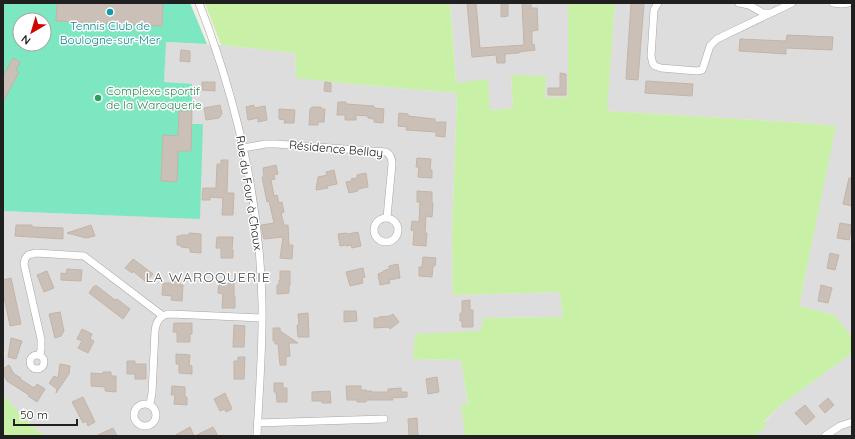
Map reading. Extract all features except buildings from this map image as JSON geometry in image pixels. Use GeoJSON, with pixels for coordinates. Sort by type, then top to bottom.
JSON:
{"type":"FeatureCollection","features":[{"type":"Feature","properties":{"kind":"street","name":"Rue du Four à Chaux"},"geometry":{"type":"LineString","coordinates":[[199,3],[221,66],[243,148],[257,229],[261,272],[262,318],[257,436]]}},
{"type":"Feature","properties":{"kind":"street"},"geometry":{"type":"LineString","coordinates":[[658,3],[654,10],[651,58],[653,64],[658,67],[697,71],[702,70],[705,65],[708,49],[714,41],[792,3]]}},
{"type":"Feature","properties":{"kind":"street"},"geometry":{"type":"LineString","coordinates":[[739,3],[750,5],[763,13],[771,13]]}},
{"type":"Feature","properties":{"kind":"street"},"geometry":{"type":"LineString","coordinates":[[833,3],[849,3]]}},
{"type":"Feature","properties":{"kind":"street","name":"Résidence Bellay"},"geometry":{"type":"LineString","coordinates":[[243,148],[266,144],[276,144],[386,152],[391,158],[392,164],[387,217]]}},
{"type":"Feature","properties":{"kind":"street"},"geometry":{"type":"LineString","coordinates":[[40,355],[41,339],[24,264],[25,259],[31,254],[78,254],[84,256],[163,316]]}},
{"type":"Feature","properties":{"kind":"street"},"geometry":{"type":"LineString","coordinates":[[150,404],[152,393],[154,331],[157,322],[163,316],[171,314],[262,318]]}},
{"type":"Feature","properties":{"kind":"street"},"geometry":{"type":"LineString","coordinates":[[257,423],[384,419]]}},
{"type":"Feature","properties":{"kind":"street"},"geometry":{"type":"LineString","coordinates":[[825,436],[836,428],[852,422]]}},
{"type":"Feature","properties":{"kind":"shaded area"},"geometry":{"type":"Polygon","coordinates":[[[450,3],[569,3],[569,97],[544,98],[546,76],[511,76],[513,108],[490,110],[456,83],[450,3]]]}},
{"type":"Feature","properties":{"kind":"shaded area"},"geometry":{"type":"Polygon","coordinates":[[[615,3],[852,3],[852,337],[834,315],[799,306],[835,126],[606,111],[615,3]]]}},
{"type":"Feature","properties":{"kind":"shaded area"},"geometry":{"type":"Polygon","coordinates":[[[165,42],[221,45],[295,53],[296,77],[353,84],[457,93],[452,237],[453,295],[560,292],[563,317],[484,318],[481,331],[414,359],[461,360],[468,405],[461,405],[465,436],[48,436],[36,430],[3,395],[3,363],[5,353],[3,350],[3,211],[155,217],[202,135],[203,125],[192,124],[192,111],[164,82],[165,42]]]}},
{"type":"Feature","properties":{"kind":"shaded area"},"geometry":{"type":"Polygon","coordinates":[[[852,353],[852,436],[754,436],[766,425],[764,422],[782,404],[852,353]]]}},
{"type":"Feature","properties":{"kind":"green space","name":"Complexe sportif de la Waroquerie"},"geometry":{"type":"Polygon","coordinates":[[[3,3],[190,3],[207,44],[166,42],[164,82],[192,84],[192,124],[203,124],[200,219],[3,211],[3,3]]]}},
{"type":"Feature","properties":{"kind":"green space"},"geometry":{"type":"Polygon","coordinates":[[[205,3],[450,3],[456,83],[488,79],[490,110],[513,108],[511,75],[546,76],[545,98],[568,97],[569,3],[615,3],[607,111],[836,126],[799,306],[834,315],[852,337],[852,353],[782,404],[764,421],[767,425],[754,436],[465,436],[461,405],[468,404],[461,360],[413,359],[415,334],[481,331],[483,318],[563,317],[560,292],[453,295],[452,237],[457,93],[296,78],[295,53],[221,45],[205,3]]]}},
{"type":"Feature","properties":{"kind":"green space"},"geometry":{"type":"Polygon","coordinates":[[[3,395],[36,430],[48,436],[3,436],[3,395]]]}},
{"type":"Feature","properties":{"kind":"place","name":"Tennis Club de Boulogne-sur-Mer"},"geometry":{"type":"Point","coordinates":[110,12]}},
{"type":"Feature","properties":{"kind":"place","name":"Complexe sportif de la Waroquerie"},"geometry":{"type":"Point","coordinates":[98,98]}},
{"type":"Feature","properties":{"kind":"district","name":"LA WAROQUERIE"},"geometry":{"type":"Point","coordinates":[208,277]}}]}
